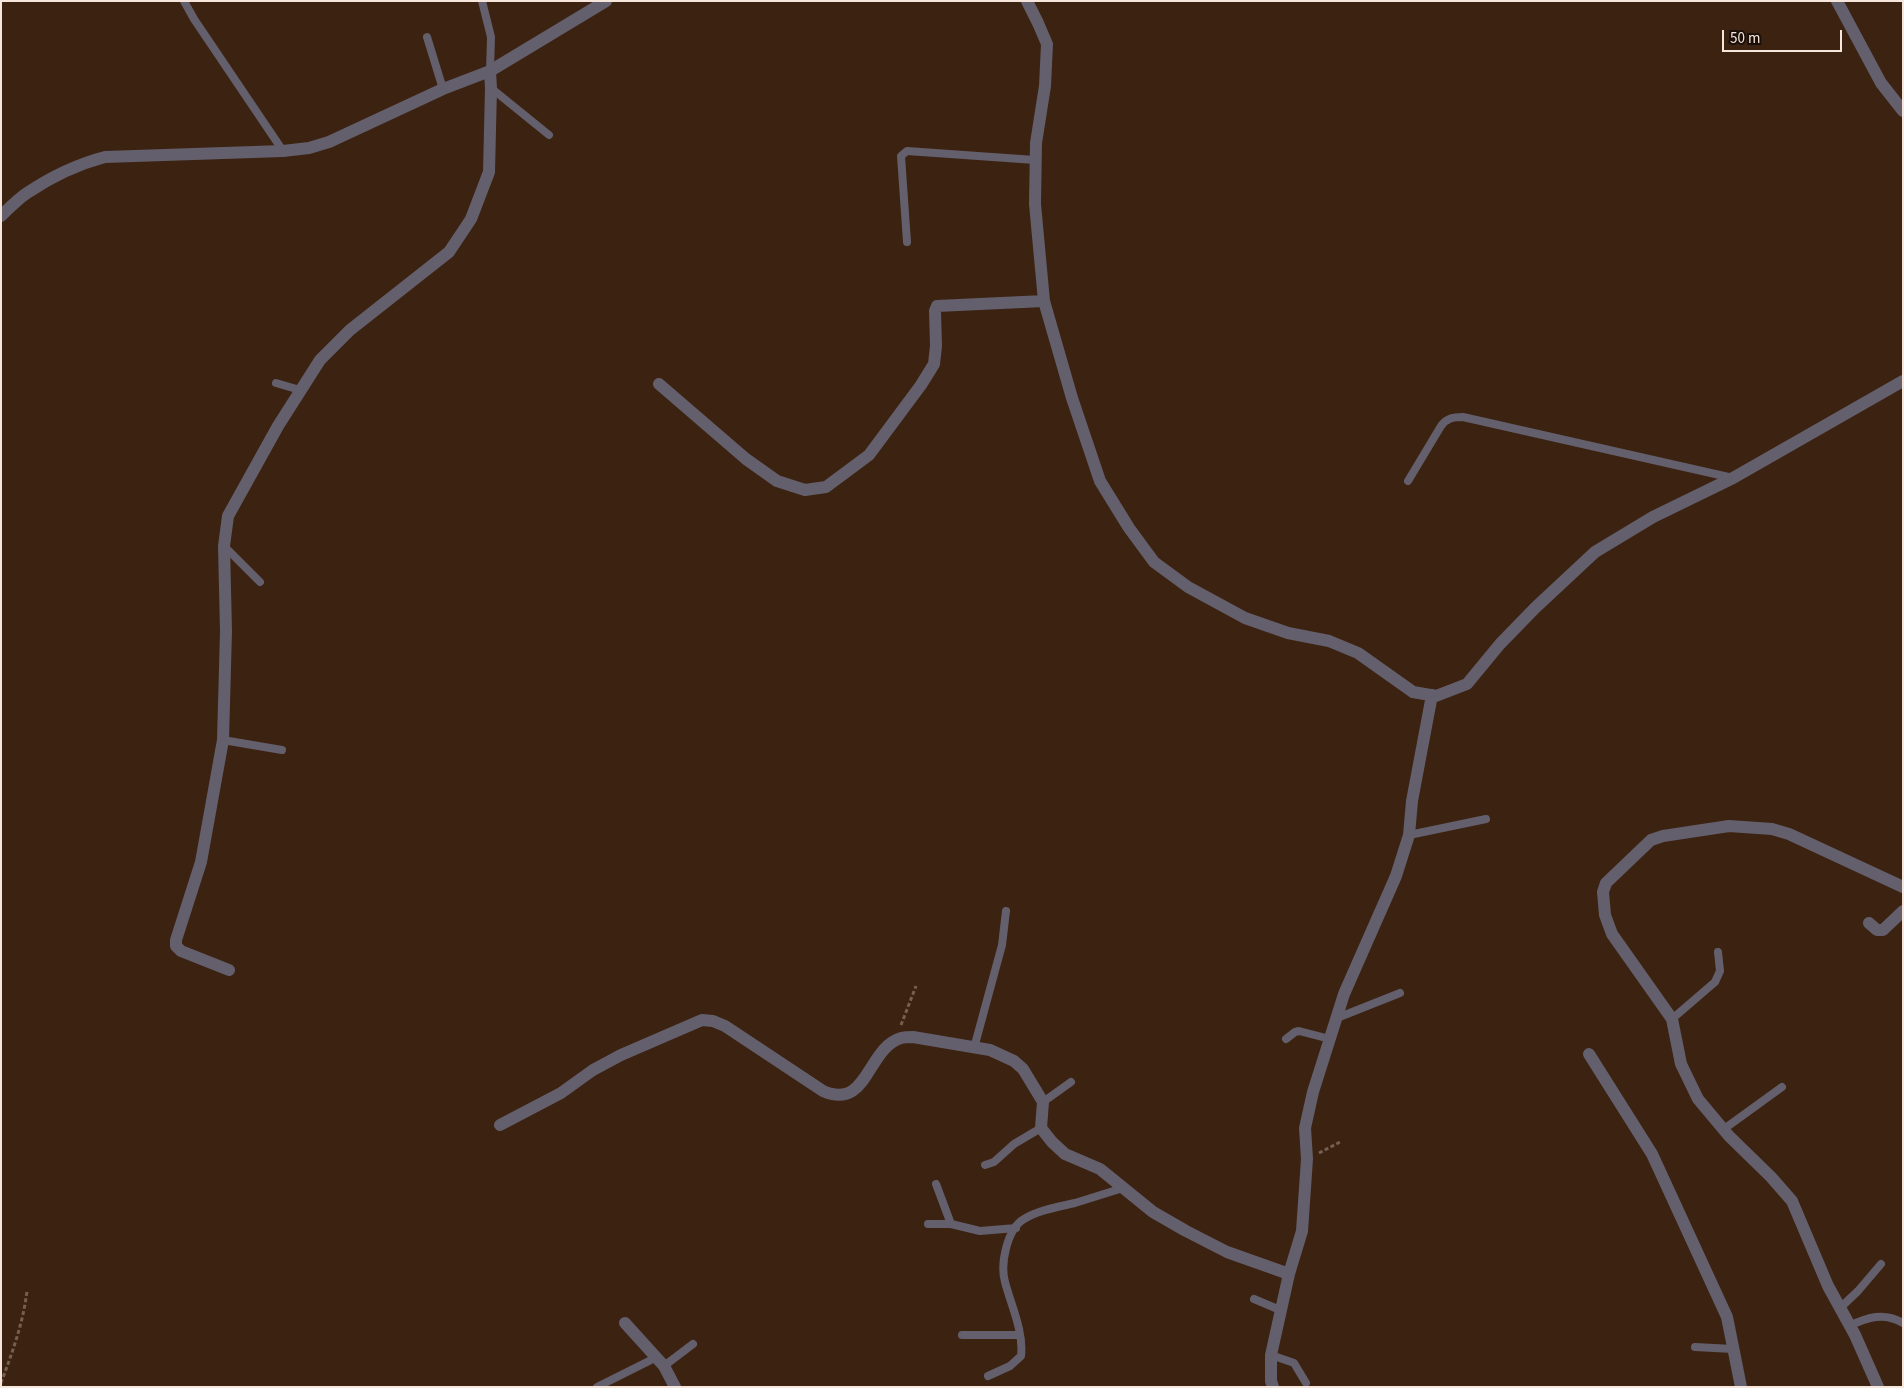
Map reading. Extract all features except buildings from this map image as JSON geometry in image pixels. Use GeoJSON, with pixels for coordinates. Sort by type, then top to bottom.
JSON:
{"type":"FeatureCollection","features":[{"type":"Feature","properties":{"kind":"street"},"geometry":{"type":"LineString","coordinates":[[1,216],[26,193],[88,161],[105,157],[283,151],[309,148],[329,142],[443,89],[490,71],[606,1]]}},
{"type":"Feature","properties":{"kind":"street"},"geometry":{"type":"LineString","coordinates":[[1027,1],[1047,44],[1045,86],[1035,160],[1035,204],[1044,301],[1072,398],[1100,481],[1129,528],[1154,562],[1188,587],[1245,618],[1288,633],[1336,644],[1358,653],[1413,692],[1436,696],[1467,684],[1500,644],[1523,620],[1595,552],[1653,517],[1733,478],[1903,382]]}},
{"type":"Feature","properties":{"kind":"street"},"geometry":{"type":"LineString","coordinates":[[1837,1],[1881,83],[1903,111]]}},
{"type":"Feature","properties":{"kind":"street"},"geometry":{"type":"LineString","coordinates":[[229,970],[181,951],[176,946],[176,940],[201,862],[222,740],[226,631],[224,546],[228,516],[252,470],[320,360],[350,330],[449,252],[472,219],[489,172],[490,71]]}},
{"type":"Feature","properties":{"kind":"street"},"geometry":{"type":"LineString","coordinates":[[658,384],[746,459],[777,481],[805,490],[826,488],[869,455],[934,364],[936,346],[935,311],[937,306],[1044,301]]}},
{"type":"Feature","properties":{"kind":"street"},"geometry":{"type":"LineString","coordinates":[[1274,1387],[1271,1380],[1270,1355],[1289,1274],[1302,1231],[1307,1159],[1305,1128],[1313,1092],[1344,994],[1396,876],[1409,835],[1412,801],[1432,696]]}},
{"type":"Feature","properties":{"kind":"street"},"geometry":{"type":"LineString","coordinates":[[1878,1387],[1810,1247],[1792,1201],[1698,1099],[1682,1064],[1672,1019],[1612,934],[1606,915],[1603,892],[1606,883],[1651,840],[1663,836],[1728,826],[1772,830],[1789,834],[1903,887]]}},
{"type":"Feature","properties":{"kind":"street"},"geometry":{"type":"LineString","coordinates":[[1869,923],[1877,930],[1883,930],[1903,911]]}},
{"type":"Feature","properties":{"kind":"street"},"geometry":{"type":"LineString","coordinates":[[500,1125],[561,1093],[593,1070],[702,1020],[713,1021],[726,1026],[823,1091],[835,1096],[844,1096],[854,1091],[884,1051],[902,1038],[913,1037],[990,1050],[1014,1062],[1024,1070],[1043,1102],[1041,1128],[1064,1154],[1100,1169],[1153,1212],[1194,1236],[1227,1252],[1289,1274]]}},
{"type":"Feature","properties":{"kind":"street"},"geometry":{"type":"LineString","coordinates":[[1589,1054],[1652,1154],[1727,1317],[1741,1387]]}},
{"type":"Feature","properties":{"kind":"street"},"geometry":{"type":"LineString","coordinates":[[625,1323],[660,1362],[675,1387]]}},
{"type":"Feature","properties":{"kind":"lane"},"geometry":{"type":"LineString","coordinates":[[184,1],[194,19],[283,151]]}},
{"type":"Feature","properties":{"kind":"lane"},"geometry":{"type":"LineString","coordinates":[[482,1],[491,37],[490,71]]}},
{"type":"Feature","properties":{"kind":"lane"},"geometry":{"type":"LineString","coordinates":[[427,37],[443,89]]}},
{"type":"Feature","properties":{"kind":"lane"},"geometry":{"type":"LineString","coordinates":[[491,88],[550,136]]}},
{"type":"Feature","properties":{"kind":"lane"},"geometry":{"type":"LineString","coordinates":[[907,242],[901,156],[903,153],[907,151],[1035,160]]}},
{"type":"Feature","properties":{"kind":"lane"},"geometry":{"type":"LineString","coordinates":[[276,384],[300,390]]}},
{"type":"Feature","properties":{"kind":"lane"},"geometry":{"type":"LineString","coordinates":[[1408,481],[1446,419],[1455,417],[1473,419],[1733,478]]}},
{"type":"Feature","properties":{"kind":"lane"},"geometry":{"type":"LineString","coordinates":[[224,546],[260,582]]}},
{"type":"Feature","properties":{"kind":"lane"},"geometry":{"type":"LineString","coordinates":[[222,740],[282,750]]}},
{"type":"Feature","properties":{"kind":"lane"},"geometry":{"type":"LineString","coordinates":[[1409,835],[1486,819]]}},
{"type":"Feature","properties":{"kind":"lane"},"geometry":{"type":"LineString","coordinates":[[974,1048],[1002,945],[1006,911]]}},
{"type":"Feature","properties":{"kind":"lane"},"geometry":{"type":"LineString","coordinates":[[1672,1019],[1715,982],[1720,971],[1718,952]]}},
{"type":"Feature","properties":{"kind":"lane"},"geometry":{"type":"LineString","coordinates":[[1337,1018],[1400,993]]}},
{"type":"Feature","properties":{"kind":"lane"},"geometry":{"type":"LineString","coordinates":[[1286,1039],[1295,1032],[1300,1031],[1330,1039]]}},
{"type":"Feature","properties":{"kind":"lane"},"geometry":{"type":"LineString","coordinates":[[1043,1102],[1071,1082]]}},
{"type":"Feature","properties":{"kind":"lane"},"geometry":{"type":"LineString","coordinates":[[1724,1129],[1782,1088]]}},
{"type":"Feature","properties":{"kind":"lane"},"geometry":{"type":"LineString","coordinates":[[985,1165],[994,1162],[1014,1144],[1041,1128]]}},
{"type":"Feature","properties":{"kind":"lane"},"geometry":{"type":"LineString","coordinates":[[936,1184],[951,1224]]}},
{"type":"Feature","properties":{"kind":"lane"},"geometry":{"type":"LineString","coordinates":[[988,1376],[1010,1366],[1021,1356],[1022,1344],[1003,1274],[1005,1250],[1016,1228],[1022,1220],[1040,1211],[1097,1197],[1123,1188]]}},
{"type":"Feature","properties":{"kind":"lane"},"geometry":{"type":"LineString","coordinates":[[928,1224],[951,1224],[980,1231],[1016,1228]]}},
{"type":"Feature","properties":{"kind":"lane"},"geometry":{"type":"LineString","coordinates":[[1840,1308],[1858,1291],[1881,1264]]}},
{"type":"Feature","properties":{"kind":"lane"},"geometry":{"type":"LineString","coordinates":[[1254,1299],[1280,1310]]}},
{"type":"Feature","properties":{"kind":"lane"},"geometry":{"type":"LineString","coordinates":[[1849,1326],[1875,1316],[1888,1317],[1903,1323]]}},
{"type":"Feature","properties":{"kind":"lane"},"geometry":{"type":"LineString","coordinates":[[962,1335],[1020,1335]]}},
{"type":"Feature","properties":{"kind":"lane"},"geometry":{"type":"LineString","coordinates":[[597,1387],[660,1362],[693,1344]]}},
{"type":"Feature","properties":{"kind":"lane"},"geometry":{"type":"LineString","coordinates":[[1695,1347],[1733,1349]]}},
{"type":"Feature","properties":{"kind":"lane"},"geometry":{"type":"LineString","coordinates":[[1270,1355],[1294,1363],[1306,1383]]}},
{"type":"Feature","properties":{"kind":"path"},"geometry":{"type":"LineString","coordinates":[[902,1038],[902,1023],[916,986]]}},
{"type":"Feature","properties":{"kind":"path"},"geometry":{"type":"LineString","coordinates":[[1307,1159],[1342,1141]]}},
{"type":"Feature","properties":{"kind":"path"},"geometry":{"type":"LineString","coordinates":[[1,1383],[19,1334],[27,1291]]}}]}
